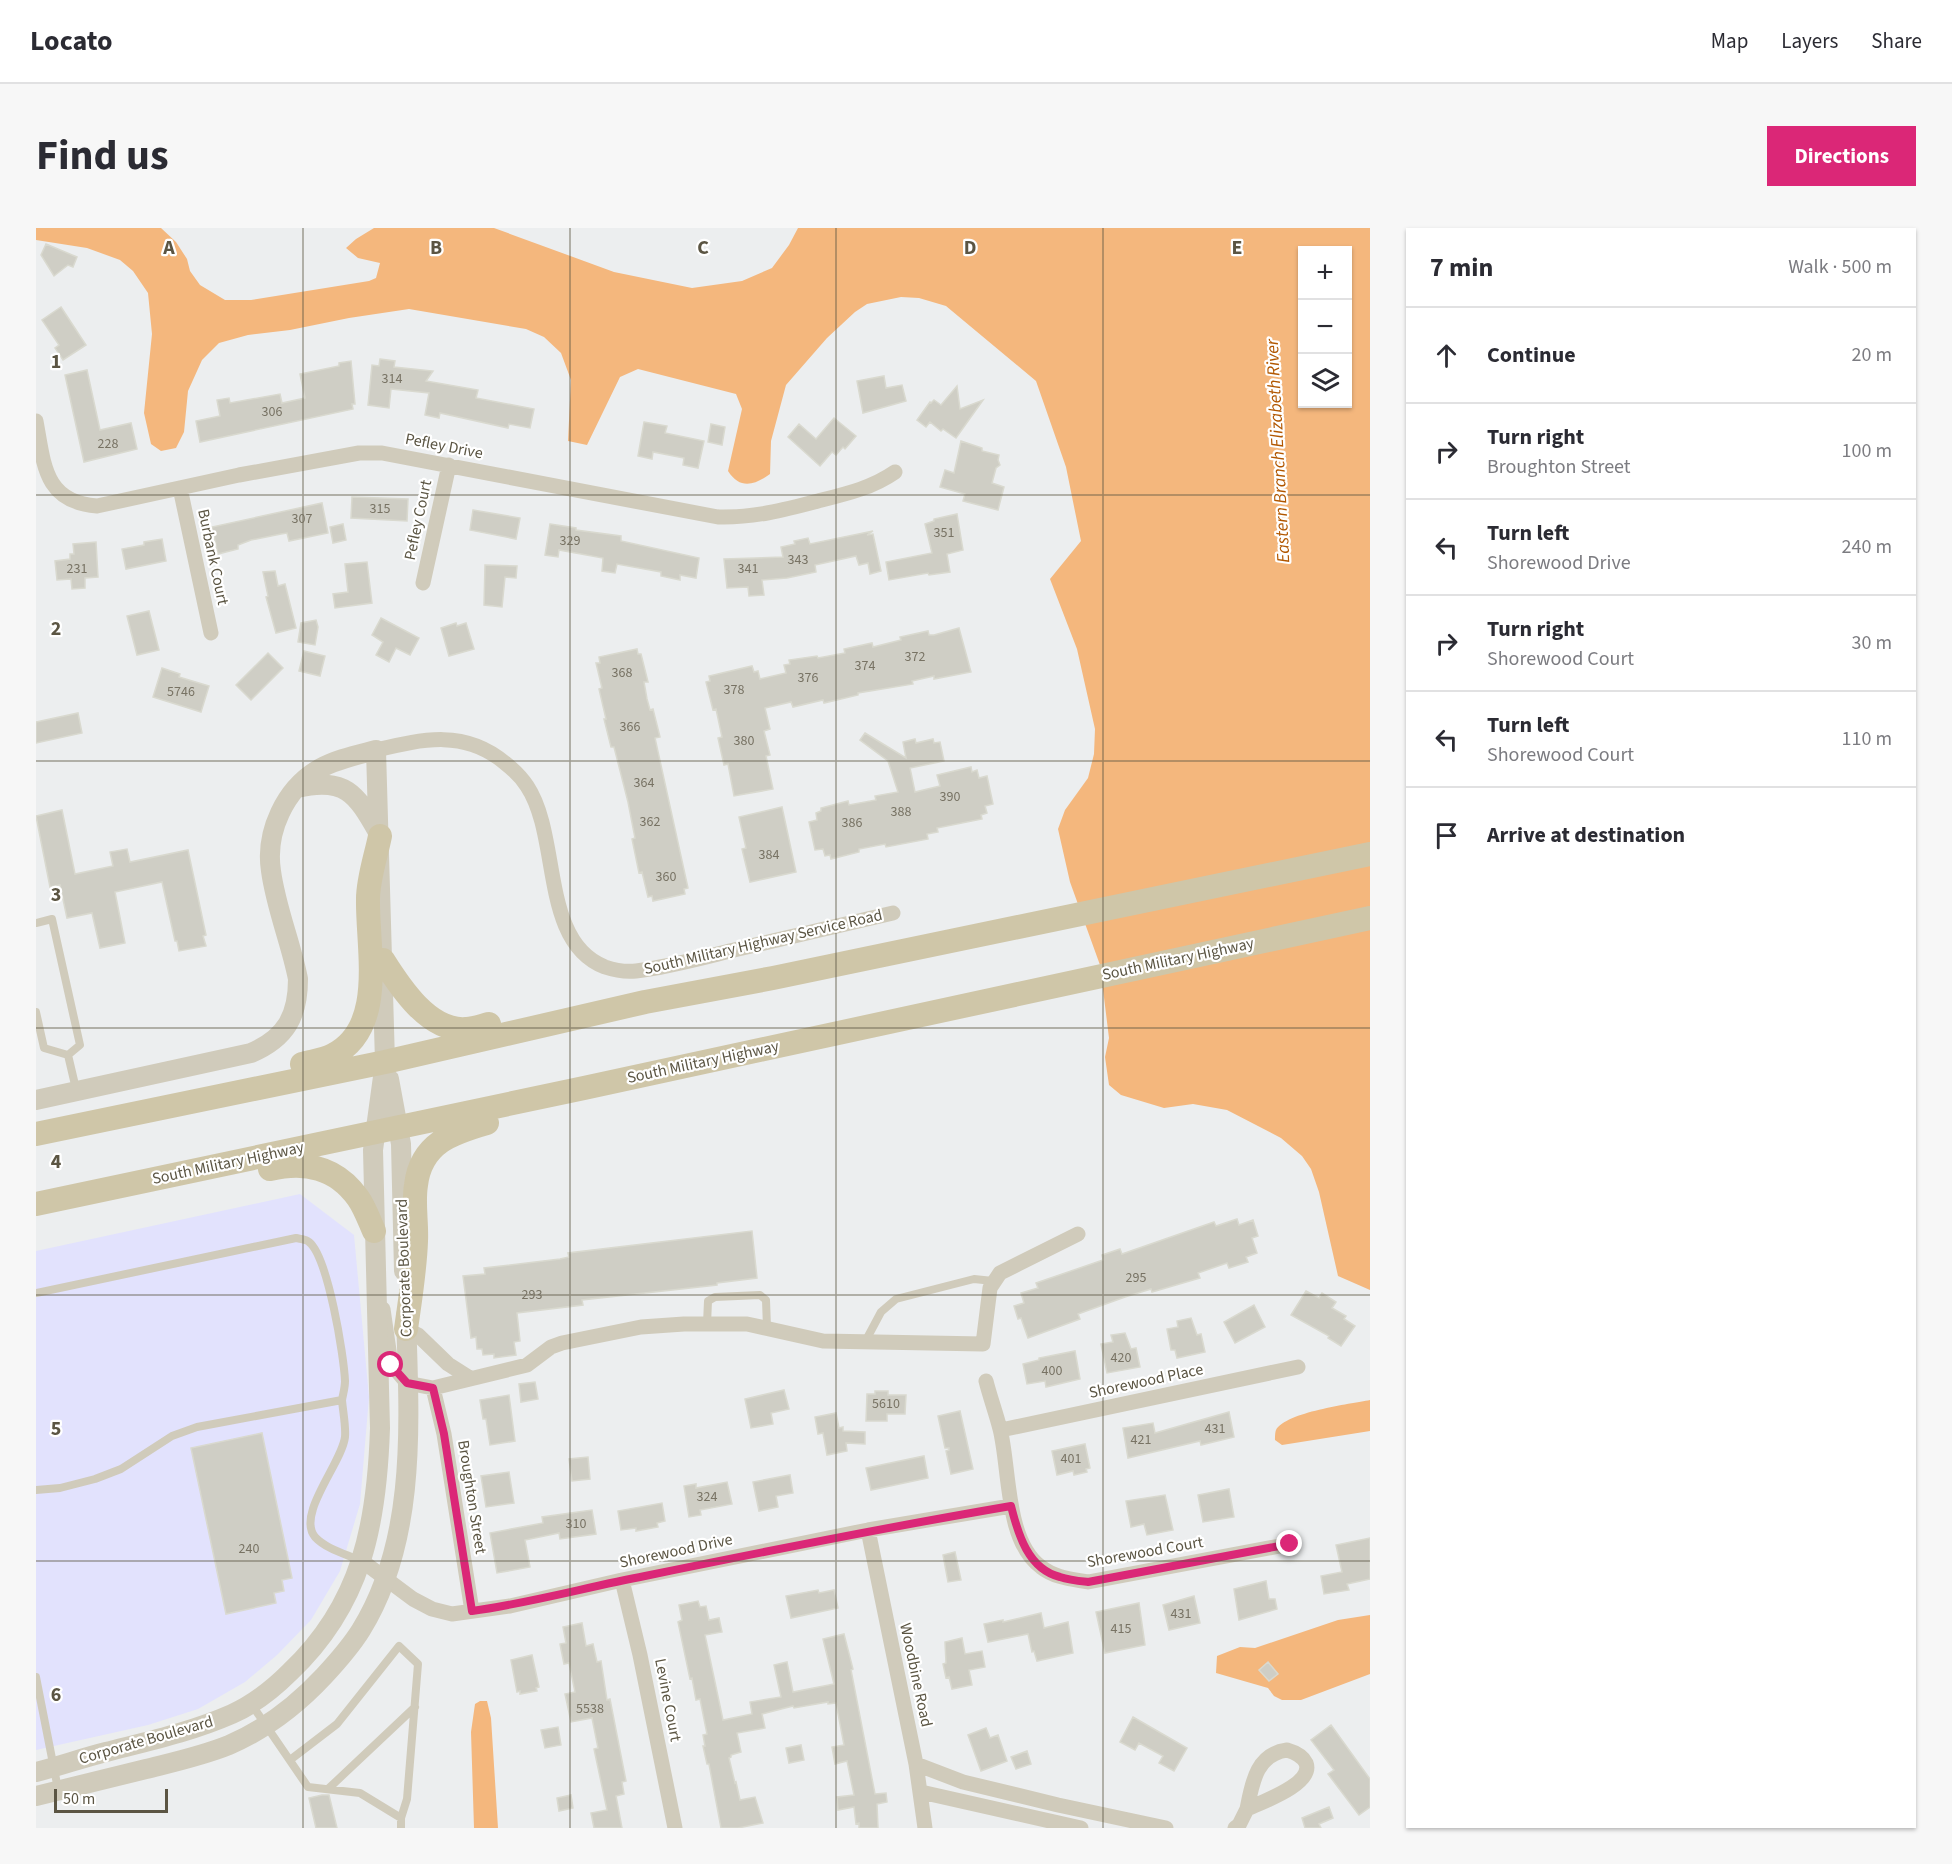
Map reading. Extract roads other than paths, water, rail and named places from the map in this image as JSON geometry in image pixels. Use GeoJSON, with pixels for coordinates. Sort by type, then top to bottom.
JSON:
{"type":"FeatureCollection","features":[{"type":"Feature","properties":{"kind":"main road"},"geometry":{"type":"LineString","coordinates":[[192,1101],[333,1055],[355,1035],[364,1021],[370,999],[368,896],[380,836]]}},
{"type":"Feature","properties":{"kind":"main road"},"geometry":{"type":"LineString","coordinates":[[36,1134],[385,1062],[645,1002],[774,978],[1370,854]]}},
{"type":"Feature","properties":{"kind":"main road","name":"South Military Highway"},"geometry":{"type":"LineString","coordinates":[[36,1204],[1370,918]]}},
{"type":"Feature","properties":{"kind":"main road"},"geometry":{"type":"LineString","coordinates":[[383,960],[412,1001],[425,1013],[453,1028],[465,1029],[556,1009],[645,1002]]}},
{"type":"Feature","properties":{"kind":"main road"},"geometry":{"type":"LineString","coordinates":[[406,1329],[416,1241],[416,1186],[424,1159],[439,1142],[458,1132],[584,1088]]}},
{"type":"Feature","properties":{"kind":"main road"},"geometry":{"type":"LineString","coordinates":[[66,1198],[180,1188],[289,1165],[306,1164],[339,1179],[349,1187],[359,1199],[374,1231]]}},
{"type":"Feature","properties":{"kind":"street","name":"Pefley Drive"},"geometry":{"type":"LineString","coordinates":[[36,421],[46,472],[59,493],[71,501],[97,506],[358,453],[382,453],[718,517],[764,515],[865,489],[895,472]]}},
{"type":"Feature","properties":{"kind":"street","name":"Pefley Court"},"geometry":{"type":"LineString","coordinates":[[423,583],[449,465]]}},
{"type":"Feature","properties":{"kind":"street","name":"Burbank Court"},"geometry":{"type":"LineString","coordinates":[[180,488],[211,633]]}},
{"type":"Feature","properties":{"kind":"street","name":"South Military Highway Service Road"},"geometry":{"type":"LineString","coordinates":[[36,1100],[251,1053],[276,1039],[295,1010],[298,997],[298,979],[271,872],[269,853],[272,833],[280,812],[297,788],[319,769],[337,760],[418,740],[443,739],[482,748],[515,771],[528,787],[536,804],[563,924],[578,949],[591,960],[605,967],[620,971],[636,971],[703,958],[893,913]]}},
{"type":"Feature","properties":{"kind":"street","name":"Corporate Boulevard"},"geometry":{"type":"LineString","coordinates":[[45,1769],[176,1735],[251,1704],[273,1689],[322,1638],[340,1611],[362,1561],[373,1517],[379,1466],[374,1150],[387,1129],[376,750]]}},
{"type":"Feature","properties":{"kind":"street"},"geometry":{"type":"LineString","coordinates":[[297,788],[312,784],[341,786],[360,802],[380,836]]}},
{"type":"Feature","properties":{"kind":"street","name":"Corporate Boulevard"},"geometry":{"type":"LineString","coordinates":[[36,1796],[200,1755],[231,1744],[266,1725],[294,1705],[337,1661],[361,1630],[385,1578],[396,1544],[407,1450],[401,1144],[387,1129]]}},
{"type":"Feature","properties":{"kind":"street"},"geometry":{"type":"LineString","coordinates":[[377,1280],[388,1332],[391,1365],[407,1383],[433,1388],[526,1365],[552,1347],[562,1343],[641,1327],[747,1324],[808,1339],[983,1344],[990,1287],[993,1281],[1009,1267],[1078,1234]]}},
{"type":"Feature","properties":{"kind":"street"},"geometry":{"type":"LineString","coordinates":[[406,1329],[418,1335],[448,1364],[470,1378]]}},
{"type":"Feature","properties":{"kind":"street","name":"Shorewood Place"},"geometry":{"type":"LineString","coordinates":[[1001,1430],[1298,1367]]}},
{"type":"Feature","properties":{"kind":"street","name":"Shorewood Court"},"geometry":{"type":"LineString","coordinates":[[986,1381],[1001,1430],[1011,1506],[1018,1534],[1039,1566],[1058,1577],[1088,1582],[1290,1544]]}},
{"type":"Feature","properties":{"kind":"street","name":"Broughton Street"},"geometry":{"type":"LineString","coordinates":[[433,1388],[444,1434],[472,1611]]}},
{"type":"Feature","properties":{"kind":"street","name":"Shorewood Drive"},"geometry":{"type":"LineString","coordinates":[[362,1561],[413,1599],[432,1609],[452,1614],[510,1606],[622,1580],[868,1530],[1011,1506]]}},
{"type":"Feature","properties":{"kind":"street","name":"Woodbine Road"},"geometry":{"type":"LineString","coordinates":[[868,1530],[916,1764],[925,1828]]}},
{"type":"Feature","properties":{"kind":"street","name":"Levine Court"},"geometry":{"type":"LineString","coordinates":[[622,1580],[640,1655],[675,1828]]}},
{"type":"Feature","properties":{"kind":"street"},"geometry":{"type":"LineString","coordinates":[[916,1764],[974,1785],[1166,1828]]}},
{"type":"Feature","properties":{"kind":"street"},"geometry":{"type":"LineString","coordinates":[[921,1792],[1081,1828]]}},
{"type":"Feature","properties":{"kind":"street"},"geometry":{"type":"LineString","coordinates":[[1235,1828],[1247,1809]]}},
{"type":"Feature","properties":{"kind":"lane"},"geometry":{"type":"LineString","coordinates":[[36,923],[52,920],[80,1045],[68,1055]]}},
{"type":"Feature","properties":{"kind":"lane"},"geometry":{"type":"LineString","coordinates":[[36,1012],[44,1048],[68,1055]]}},
{"type":"Feature","properties":{"kind":"lane"},"geometry":{"type":"LineString","coordinates":[[68,1055],[76,1091]]}},
{"type":"Feature","properties":{"kind":"lane"},"geometry":{"type":"LineString","coordinates":[[36,1293],[296,1238],[308,1240],[317,1252],[333,1308],[345,1384],[342,1400],[345,1438],[336,1463],[314,1503],[310,1523],[314,1536],[328,1546],[362,1561]]}},
{"type":"Feature","properties":{"kind":"lane"},"geometry":{"type":"LineString","coordinates":[[865,1342],[881,1312],[896,1299],[974,1279],[993,1281]]}},
{"type":"Feature","properties":{"kind":"lane"},"geometry":{"type":"LineString","coordinates":[[707,1324],[708,1301],[715,1297],[760,1295],[766,1300],[767,1328]]}},
{"type":"Feature","properties":{"kind":"lane"},"geometry":{"type":"LineString","coordinates":[[36,1490],[60,1488],[95,1479],[121,1468],[172,1436],[197,1426],[342,1400]]}},
{"type":"Feature","properties":{"kind":"lane"},"geometry":{"type":"LineString","coordinates":[[290,1760],[337,1724],[399,1646],[418,1664],[407,1799],[401,1818],[401,1828]]}},
{"type":"Feature","properties":{"kind":"lane"},"geometry":{"type":"LineString","coordinates":[[36,1677],[45,1724],[45,1769],[59,1791]]}},
{"type":"Feature","properties":{"kind":"lane"},"geometry":{"type":"LineString","coordinates":[[251,1704],[308,1787],[360,1793],[401,1818]]}},
{"type":"Feature","properties":{"kind":"lane"},"geometry":{"type":"LineString","coordinates":[[328,1789],[415,1707]]}},
{"type":"Feature","properties":{"kind":"lane"},"geometry":{"type":"LineString","coordinates":[[36,1726],[45,1724]]}},
{"type":"Feature","properties":{"kind":"water","name":"Eastern Branch Elizabeth River"},"geometry":{"type":"Polygon","coordinates":[[[36,228],[161,228],[176,242],[187,259],[190,271],[200,285],[225,300],[251,300],[376,278],[380,263],[358,258],[346,248],[374,228],[494,228],[614,272],[692,288],[742,281],[772,268],[798,228],[1370,228],[1370,1290],[1338,1276],[1319,1192],[1311,1169],[1302,1156],[1281,1138],[1227,1110],[1193,1104],[1164,1108],[1121,1095],[1109,1085],[1105,1057],[1109,1038],[1100,965],[1070,882],[1058,829],[1065,810],[1088,778],[1094,754],[1095,729],[1077,649],[1050,579],[1081,541],[1066,467],[1036,381],[946,306],[919,298],[901,297],[867,304],[855,312],[827,338],[786,385],[771,441],[770,474],[759,481],[748,484],[738,481],[728,471],[742,409],[736,394],[638,369],[620,377],[587,445],[568,441],[571,380],[561,353],[544,337],[526,329],[409,309],[248,335],[219,343],[202,360],[188,391],[184,432],[176,448],[161,451],[151,444],[144,413],[152,334],[148,293],[133,271],[120,260],[87,248],[36,240],[36,228]]]}},
{"type":"Feature","properties":{"kind":"water"},"geometry":{"type":"Polygon","coordinates":[[[1370,1400],[1370,1431],[1282,1445],[1275,1440],[1276,1430],[1292,1418],[1370,1400]]]}},
{"type":"Feature","properties":{"kind":"water"},"geometry":{"type":"Polygon","coordinates":[[[1370,1615],[1370,1674],[1301,1700],[1282,1700],[1274,1696],[1268,1688],[1216,1673],[1217,1656],[1240,1647],[1255,1648],[1338,1620],[1370,1615]]]}},
{"type":"Feature","properties":{"kind":"water"},"geometry":{"type":"Polygon","coordinates":[[[487,1701],[491,1718],[498,1828],[474,1828],[471,1732],[475,1704],[487,1701]]]}}]}
